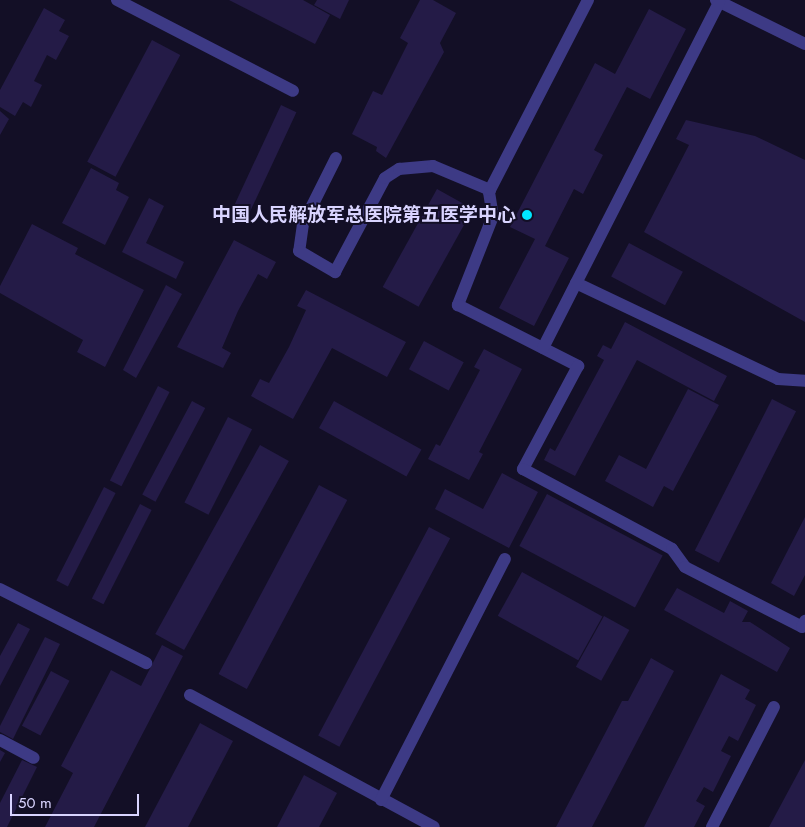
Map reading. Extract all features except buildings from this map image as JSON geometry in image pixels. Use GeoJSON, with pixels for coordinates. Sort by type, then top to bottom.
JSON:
{"type":"FeatureCollection","features":[{"type":"Feature","properties":{"kind":"street"},"geometry":{"type":"LineString","coordinates":[[118,0],[293,91]]}},
{"type":"Feature","properties":{"kind":"street"},"geometry":{"type":"LineString","coordinates":[[588,0],[490,190],[493,216],[458,305],[578,366],[523,469],[672,549],[685,567],[802,627],[805,621]]}},
{"type":"Feature","properties":{"kind":"street"},"geometry":{"type":"LineString","coordinates":[[543,348],[717,1],[805,44]]}},
{"type":"Feature","properties":{"kind":"street"},"geometry":{"type":"LineString","coordinates":[[336,158],[302,224],[300,252],[335,272],[385,178],[399,169],[433,166],[490,190]]}},
{"type":"Feature","properties":{"kind":"street"},"geometry":{"type":"LineString","coordinates":[[576,283],[778,379],[805,381]]}},
{"type":"Feature","properties":{"kind":"street"},"geometry":{"type":"LineString","coordinates":[[381,800],[505,559]]}},
{"type":"Feature","properties":{"kind":"street"},"geometry":{"type":"LineString","coordinates":[[0,589],[146,663]]}},
{"type":"Feature","properties":{"kind":"street"},"geometry":{"type":"LineString","coordinates":[[190,695],[434,827]]}},
{"type":"Feature","properties":{"kind":"street"},"geometry":{"type":"LineString","coordinates":[[712,827],[774,707]]}},
{"type":"Feature","properties":{"kind":"street"},"geometry":{"type":"LineString","coordinates":[[0,740],[34,758]]}},
{"type":"Feature","properties":{"kind":"place","name":"中国人民解放军总医院第五医学中心"},"geometry":{"type":"Point","coordinates":[527,215]}}]}
